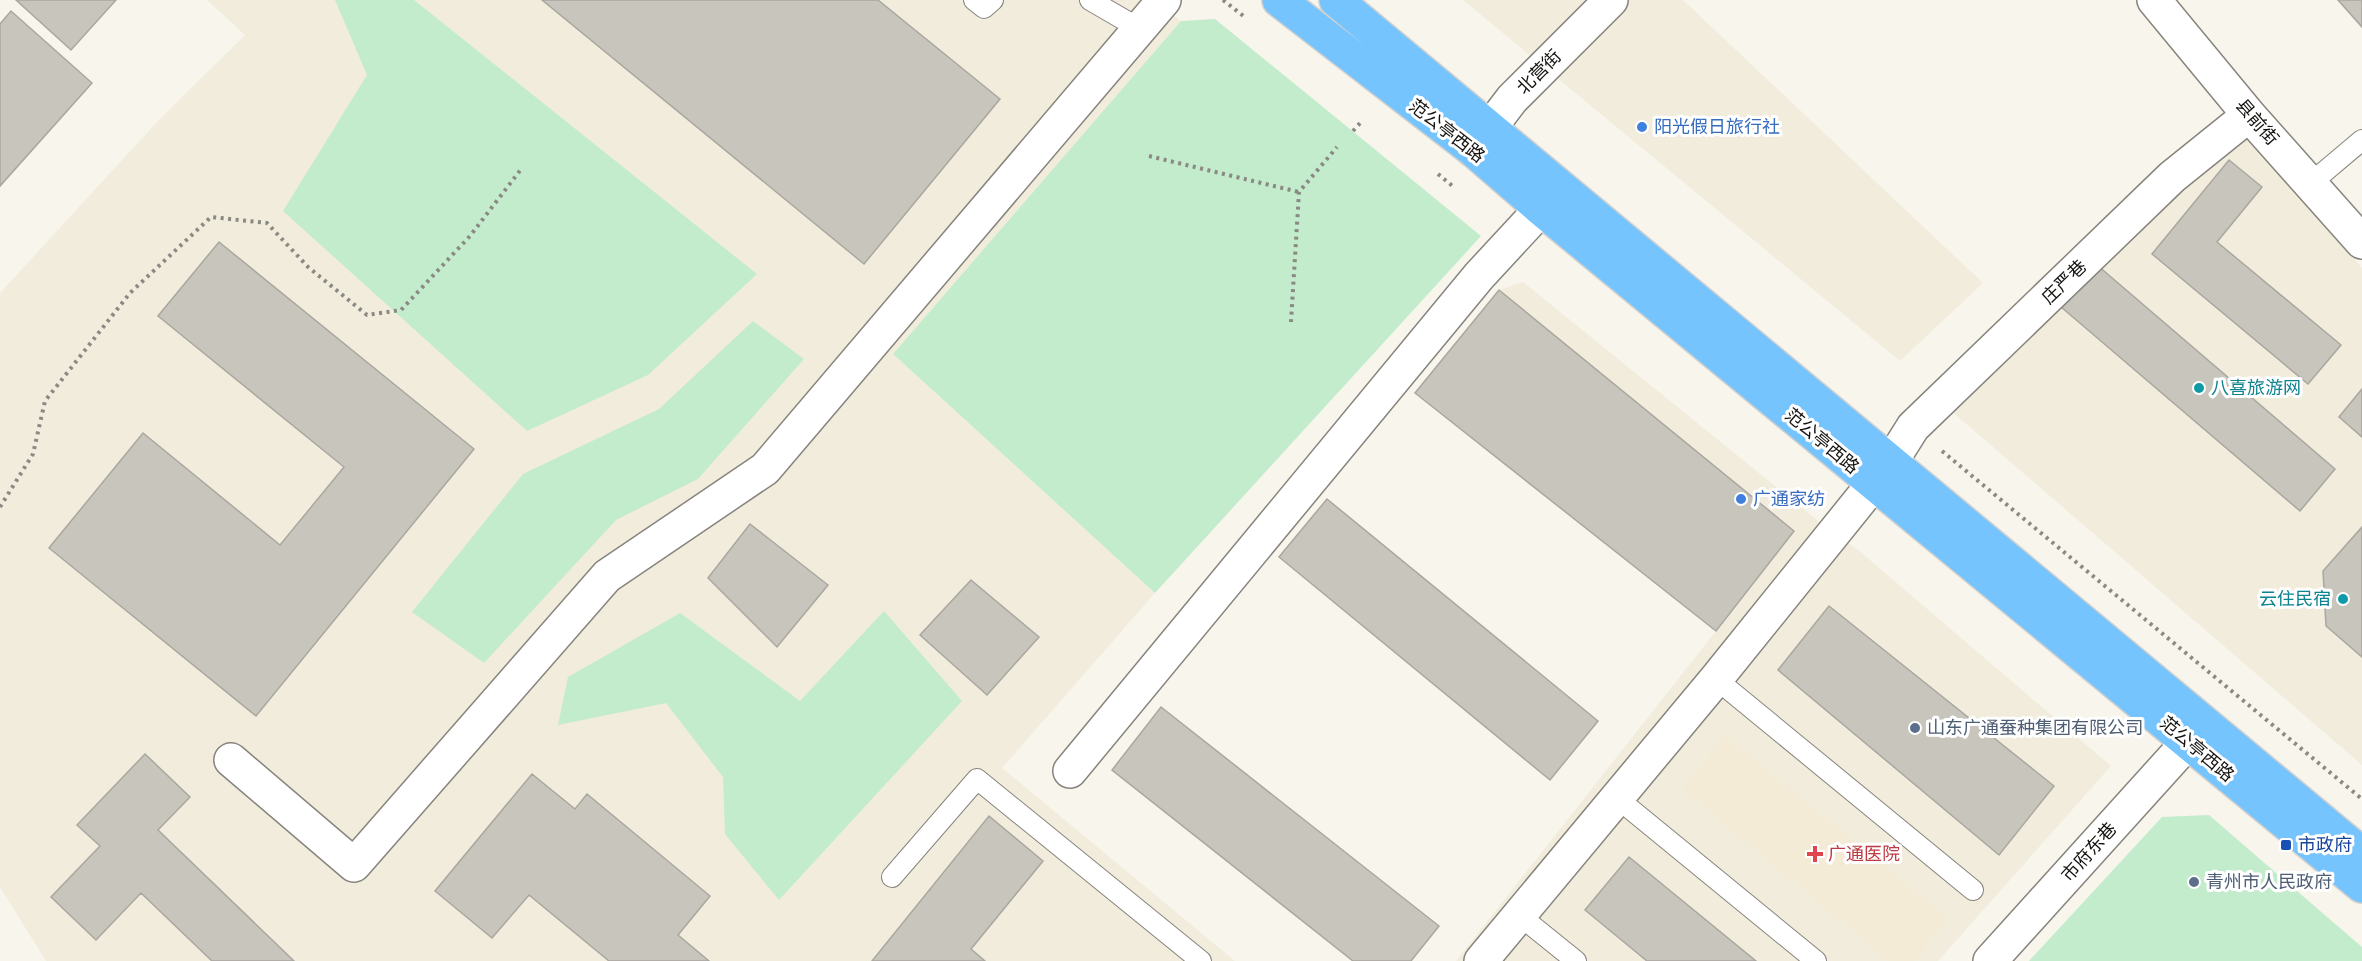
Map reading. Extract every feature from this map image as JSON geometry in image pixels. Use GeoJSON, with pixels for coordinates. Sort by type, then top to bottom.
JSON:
{"type":"FeatureCollection","features":[{"type":"Feature","properties":{"kind":"main road","name":"范公亭西路"},"geometry":{"type":"LineString","coordinates":[[1279,0],[1481,139],[1541,209],[1882,473],[2362,854]]}},
{"type":"Feature","properties":{"kind":"main road","name":"范公亭西路"},"geometry":{"type":"LineString","coordinates":[[1336,0],[1481,139],[1882,473],[2188,742],[2362,886]]}},
{"type":"Feature","properties":{"kind":"street"},"geometry":{"type":"LineString","coordinates":[[231,760],[354,866],[607,576],[765,469],[1164,0]]}},
{"type":"Feature","properties":{"kind":"street","name":"北营街"},"geometry":{"type":"LineString","coordinates":[[1481,139],[1512,99],[1611,0]]}},
{"type":"Feature","properties":{"kind":"street","name":"县前街"},"geometry":{"type":"LineString","coordinates":[[2154,0],[2249,115],[2362,242]]}},
{"type":"Feature","properties":{"kind":"street","name":"庄严巷"},"geometry":{"type":"LineString","coordinates":[[1481,961],[1716,679],[1882,473],[1913,427],[2172,177],[2249,115]]}},
{"type":"Feature","properties":{"kind":"street"},"geometry":{"type":"LineString","coordinates":[[1070,771],[1479,276],[1541,209]]}},
{"type":"Feature","properties":{"kind":"street","name":"市府东巷"},"geometry":{"type":"LineString","coordinates":[[1989,961],[2188,742]]}},
{"type":"Feature","properties":{"kind":"lane"},"geometry":{"type":"LineString","coordinates":[[975,0],[984,8],[993,0]]}},
{"type":"Feature","properties":{"kind":"lane"},"geometry":{"type":"LineString","coordinates":[[1090,0],[1140,29]]}},
{"type":"Feature","properties":{"kind":"lane"},"geometry":{"type":"LineString","coordinates":[[2311,183],[2362,140]]}},
{"type":"Feature","properties":{"kind":"lane"},"geometry":{"type":"LineString","coordinates":[[1716,679],[1974,890]]}},
{"type":"Feature","properties":{"kind":"lane"},"geometry":{"type":"LineString","coordinates":[[892,877],[977,779],[1201,961]]}},
{"type":"Feature","properties":{"kind":"lane"},"geometry":{"type":"LineString","coordinates":[[1617,798],[1816,961]]}},
{"type":"Feature","properties":{"kind":"lane"},"geometry":{"type":"LineString","coordinates":[[1520,915],[1575,961]]}},
{"type":"Feature","properties":{"kind":"path"},"geometry":{"type":"LineString","coordinates":[[1353,131],[1361,122]]}},
{"type":"Feature","properties":{"kind":"path"},"geometry":{"type":"LineString","coordinates":[[1291,322],[1299,192],[1337,147]]}},
{"type":"Feature","properties":{"kind":"path"},"geometry":{"type":"LineString","coordinates":[[1149,156],[1299,192]]}},
{"type":"Feature","properties":{"kind":"path"},"geometry":{"type":"LineString","coordinates":[[0,507],[33,454],[45,401],[130,293],[211,217],[267,223],[308,267],[367,315],[378,314],[401,310],[470,236],[522,168]]}},
{"type":"Feature","properties":{"kind":"shaded area"},"geometry":{"type":"Polygon","coordinates":[[[207,0],[1153,0],[1181,21],[893,354],[1155,593],[1002,768],[1235,961],[46,961],[0,887],[0,293],[157,122],[245,35],[207,0]]]}},
{"type":"Feature","properties":{"kind":"shaded area"},"geometry":{"type":"Polygon","coordinates":[[[1463,0],[1683,0],[1983,283],[1900,361],[1463,0]]]}},
{"type":"Feature","properties":{"kind":"shaded area"},"geometry":{"type":"Polygon","coordinates":[[[2245,132],[2362,268],[2362,765],[1949,409],[2245,132]]]}},
{"type":"Feature","properties":{"kind":"shaded area","name":"山东广通蚕种集团有限公司"},"geometry":{"type":"Polygon","coordinates":[[[1523,282],[1833,533],[1857,549],[2111,766],[1938,961],[1456,961],[1716,631],[1415,393],[1499,290],[1523,282]]]}},
{"type":"Feature","properties":{"kind":"shaded area","name":"广通医院"},"geometry":{"type":"Polygon","coordinates":[[[1725,736],[1949,919],[1913,961],[1889,961],[1682,789],[1725,736]]]}},
{"type":"Feature","properties":{"kind":"green space"},"geometry":{"type":"Polygon","coordinates":[[[335,0],[414,0],[757,274],[648,375],[527,431],[283,211],[367,75],[335,0]]]}},
{"type":"Feature","properties":{"kind":"green space"},"geometry":{"type":"Polygon","coordinates":[[[1215,19],[1481,236],[1155,593],[893,354],[1181,21],[1215,19]]]}},
{"type":"Feature","properties":{"kind":"green space"},"geometry":{"type":"Polygon","coordinates":[[[753,321],[804,359],[698,479],[616,520],[484,663],[412,612],[523,474],[659,409],[753,321]]]}},
{"type":"Feature","properties":{"kind":"green space"},"geometry":{"type":"Polygon","coordinates":[[[884,611],[962,701],[779,900],[725,834],[723,777],[666,703],[558,725],[568,677],[680,613],[800,701],[884,611]]]}},
{"type":"Feature","properties":{"kind":"green space","name":"青州市人民政府"},"geometry":{"type":"Polygon","coordinates":[[[2209,815],[2362,947],[2362,961],[2029,961],[2162,817],[2209,815]]]}},
{"type":"Feature","properties":{"kind":"building"},"geometry":{"type":"Polygon","coordinates":[[[16,0],[116,0],[71,50],[16,0]]]}},
{"type":"Feature","properties":{"kind":"building"},"geometry":{"type":"Polygon","coordinates":[[[542,0],[878,0],[1000,99],[864,264],[542,0]]]}},
{"type":"Feature","properties":{"kind":"building"},"geometry":{"type":"Polygon","coordinates":[[[2338,0],[2362,0],[2362,27],[2338,0]]]}},
{"type":"Feature","properties":{"kind":"building"},"geometry":{"type":"Polygon","coordinates":[[[11,11],[92,83],[0,186],[0,24],[11,11]]]}},
{"type":"Feature","properties":{"kind":"building"},"geometry":{"type":"Polygon","coordinates":[[[2229,160],[2262,187],[2217,242],[2341,345],[2308,384],[2152,254],[2229,160]]]}},
{"type":"Feature","properties":{"kind":"building"},"geometry":{"type":"Polygon","coordinates":[[[219,242],[474,449],[256,716],[49,548],[143,433],[280,545],[344,467],[158,316],[219,242]]]}},
{"type":"Feature","properties":{"kind":"building","name":"八喜旅游网"},"geometry":{"type":"Polygon","coordinates":[[[2097,265],[2335,469],[2300,511],[2061,307],[2097,265]]]}},
{"type":"Feature","properties":{"kind":"building"},"geometry":{"type":"Polygon","coordinates":[[[1499,290],[1794,531],[1716,631],[1415,393],[1499,290]]]}},
{"type":"Feature","properties":{"kind":"building"},"geometry":{"type":"Polygon","coordinates":[[[2362,389],[2362,437],[2339,417],[2362,389]]]}},
{"type":"Feature","properties":{"kind":"building"},"geometry":{"type":"Polygon","coordinates":[[[1327,499],[1598,721],[1550,780],[1279,557],[1327,499]]]}},
{"type":"Feature","properties":{"kind":"building"},"geometry":{"type":"Polygon","coordinates":[[[750,524],[828,585],[777,647],[708,578],[750,524]]]}},
{"type":"Feature","properties":{"kind":"building","name":"云住民宿"},"geometry":{"type":"Polygon","coordinates":[[[2362,527],[2362,657],[2326,626],[2323,571],[2362,527]]]}},
{"type":"Feature","properties":{"kind":"building"},"geometry":{"type":"Polygon","coordinates":[[[971,580],[1039,637],[987,695],[920,635],[971,580]]]}},
{"type":"Feature","properties":{"kind":"building","name":"山东广通蚕种集团有限公司"},"geometry":{"type":"Polygon","coordinates":[[[1829,606],[2054,786],[1999,855],[1778,670],[1829,606]]]}},
{"type":"Feature","properties":{"kind":"building"},"geometry":{"type":"Polygon","coordinates":[[[1161,707],[1439,926],[1411,961],[1353,961],[1112,770],[1161,707]]]}},
{"type":"Feature","properties":{"kind":"building"},"geometry":{"type":"Polygon","coordinates":[[[145,754],[190,797],[158,830],[294,961],[212,961],[141,893],[96,940],[51,897],[100,846],[77,825],[145,754]]]}},
{"type":"Feature","properties":{"kind":"building"},"geometry":{"type":"Polygon","coordinates":[[[532,774],[575,809],[587,794],[710,896],[678,935],[709,961],[609,961],[529,895],[492,938],[435,891],[532,774]]]}},
{"type":"Feature","properties":{"kind":"building"},"geometry":{"type":"Polygon","coordinates":[[[989,816],[1043,861],[971,949],[985,961],[872,961],[989,816]]]}},
{"type":"Feature","properties":{"kind":"building"},"geometry":{"type":"Polygon","coordinates":[[[1629,857],[1756,961],[1647,961],[1585,910],[1629,857]]]}},
{"type":"Feature","properties":{"kind":"place","name":"阳光假日旅行社"},"geometry":{"type":"Point","coordinates":[1642,127]}},
{"type":"Feature","properties":{"kind":"place","name":"八喜旅游网"},"geometry":{"type":"Point","coordinates":[2199,388]}},
{"type":"Feature","properties":{"kind":"place","name":"广通家纺"},"geometry":{"type":"Point","coordinates":[1741,499]}},
{"type":"Feature","properties":{"kind":"place","name":"云住民宿"},"geometry":{"type":"Point","coordinates":[2343,599]}},
{"type":"Feature","properties":{"kind":"place","name":"山东广通蚕种集团有限公司"},"geometry":{"type":"Point","coordinates":[1915,728]}},
{"type":"Feature","properties":{"kind":"place","name":"市政府"},"geometry":{"type":"Point","coordinates":[2286,845]}},
{"type":"Feature","properties":{"kind":"place","name":"广通医院"},"geometry":{"type":"Point","coordinates":[1815,854]}},
{"type":"Feature","properties":{"kind":"place","name":"青州市人民政府"},"geometry":{"type":"Point","coordinates":[2194,882]}}]}
